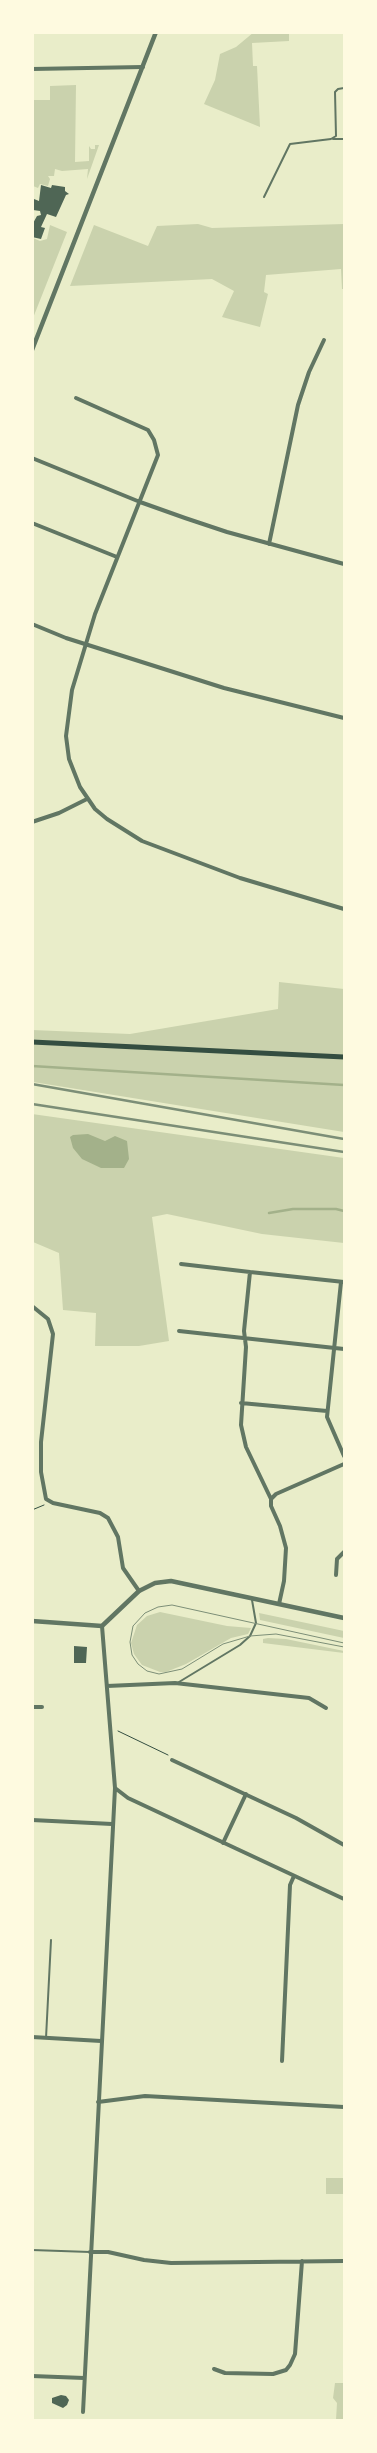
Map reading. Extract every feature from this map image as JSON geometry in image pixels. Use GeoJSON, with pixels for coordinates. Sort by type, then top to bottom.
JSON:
{"type":"FeatureCollection","features":[{"type":"Feature","properties":{"kind":"main road"},"geometry":{"type":"LineString","coordinates":[[32,1042],[344,1057]]}},
{"type":"Feature","properties":{"kind":"street"},"geometry":{"type":"LineString","coordinates":[[32,350],[156,33]]}},
{"type":"Feature","properties":{"kind":"street"},"geometry":{"type":"LineString","coordinates":[[32,69],[143,67]]}},
{"type":"Feature","properties":{"kind":"street"},"geometry":{"type":"LineString","coordinates":[[268,544],[298,405],[309,372],[324,340]]}},
{"type":"Feature","properties":{"kind":"street"},"geometry":{"type":"LineString","coordinates":[[76,398],[133,422],[152,435],[158,454],[117,557],[72,690],[66,736],[73,772],[87,799],[107,819],[122,830],[162,850],[240,878],[344,910]]}},
{"type":"Feature","properties":{"kind":"street"},"geometry":{"type":"LineString","coordinates":[[32,458],[140,502],[268,544],[344,564]]}},
{"type":"Feature","properties":{"kind":"street"},"geometry":{"type":"LineString","coordinates":[[32,523],[117,557]]}},
{"type":"Feature","properties":{"kind":"street"},"geometry":{"type":"LineString","coordinates":[[32,624],[86,644],[224,688],[344,718]]}},
{"type":"Feature","properties":{"kind":"street"},"geometry":{"type":"LineString","coordinates":[[32,822],[59,813],[87,799]]}},
{"type":"Feature","properties":{"kind":"street"},"geometry":{"type":"LineString","coordinates":[[181,1264],[343,1282],[327,1417],[344,1456]]}},
{"type":"Feature","properties":{"kind":"street"},"geometry":{"type":"LineString","coordinates":[[250,1272],[244,1332],[241,1425],[243,1438],[271,1499],[271,1506],[280,1526],[286,1548],[285,1574],[279,1604]]}},
{"type":"Feature","properties":{"kind":"street"},"geometry":{"type":"LineString","coordinates":[[32,1306],[48,1319],[53,1334],[40,1442],[45,1495],[48,1501],[92,1510],[108,1518],[118,1537],[123,1568],[139,1591]]}},
{"type":"Feature","properties":{"kind":"street"},"geometry":{"type":"LineString","coordinates":[[179,1331],[344,1349]]}},
{"type":"Feature","properties":{"kind":"street"},"geometry":{"type":"LineString","coordinates":[[242,1403],[327,1411]]}},
{"type":"Feature","properties":{"kind":"street"},"geometry":{"type":"LineString","coordinates":[[271,1499],[276,1494],[344,1464]]}},
{"type":"Feature","properties":{"kind":"street"},"geometry":{"type":"LineString","coordinates":[[336,1575],[337,1559],[344,1552]]}},
{"type":"Feature","properties":{"kind":"street"},"geometry":{"type":"LineString","coordinates":[[32,1621],[102,1626],[139,1591],[160,1582],[177,1581],[344,1618]]}},
{"type":"Feature","properties":{"kind":"street"},"geometry":{"type":"LineString","coordinates":[[83,2412],[115,1788],[102,1626]]}},
{"type":"Feature","properties":{"kind":"street"},"geometry":{"type":"LineString","coordinates":[[107,1686],[175,1683],[309,1698],[326,1708]]}},
{"type":"Feature","properties":{"kind":"street"},"geometry":{"type":"LineString","coordinates":[[32,1707],[42,1707]]}},
{"type":"Feature","properties":{"kind":"street"},"geometry":{"type":"LineString","coordinates":[[172,1760],[296,1818],[344,1844]]}},
{"type":"Feature","properties":{"kind":"street"},"geometry":{"type":"LineString","coordinates":[[115,1788],[128,1798],[344,1899]]}},
{"type":"Feature","properties":{"kind":"street"},"geometry":{"type":"LineString","coordinates":[[223,1843],[246,1794]]}},
{"type":"Feature","properties":{"kind":"street"},"geometry":{"type":"LineString","coordinates":[[32,1820],[112,1824]]}},
{"type":"Feature","properties":{"kind":"street"},"geometry":{"type":"LineString","coordinates":[[282,2061],[290,1885],[294,1876]]}},
{"type":"Feature","properties":{"kind":"street"},"geometry":{"type":"LineString","coordinates":[[32,2038],[101,2041]]}},
{"type":"Feature","properties":{"kind":"street"},"geometry":{"type":"LineString","coordinates":[[98,2102],[145,2096],[344,2107]]}},
{"type":"Feature","properties":{"kind":"street"},"geometry":{"type":"LineString","coordinates":[[90,2252],[108,2252],[144,2260],[171,2263],[344,2261]]}},
{"type":"Feature","properties":{"kind":"street"},"geometry":{"type":"LineString","coordinates":[[214,2369],[224,2373],[273,2374],[286,2370],[295,2354],[302,2262]]}},
{"type":"Feature","properties":{"kind":"street"},"geometry":{"type":"LineString","coordinates":[[32,2376],[84,2378]]}},
{"type":"Feature","properties":{"kind":"lane"},"geometry":{"type":"LineString","coordinates":[[331,139],[336,136],[337,132],[336,92],[338,89],[344,88]]}},
{"type":"Feature","properties":{"kind":"lane"},"geometry":{"type":"LineString","coordinates":[[264,198],[290,144],[344,138]]}},
{"type":"Feature","properties":{"kind":"lane"},"geometry":{"type":"LineString","coordinates":[[175,1683],[231,1651],[250,1636],[256,1623],[252,1598]]}},
{"type":"Feature","properties":{"kind":"lane"},"geometry":{"type":"LineString","coordinates":[[46,2038],[51,1940]]}},
{"type":"Feature","properties":{"kind":"lane"},"geometry":{"type":"LineString","coordinates":[[32,2250],[90,2252]]}},
{"type":"Feature","properties":{"kind":"path"},"geometry":{"type":"LineString","coordinates":[[32,1510],[48,1501]]}},
{"type":"Feature","properties":{"kind":"path"},"geometry":{"type":"LineString","coordinates":[[110,1731],[116,1731],[169,1755],[172,1760]]}},
{"type":"Feature","properties":{"kind":"shaded area"},"geometry":{"type":"Polygon","coordinates":[[[254,32],[289,33],[289,41],[252,43],[253,66],[257,66],[260,127],[204,104],[215,80],[220,54],[236,47],[254,32]]]}},
{"type":"Feature","properties":{"kind":"shaded area"},"geometry":{"type":"Polygon","coordinates":[[[76,85],[75,162],[89,161],[89,146],[91,149],[95,149],[95,145],[99,145],[87,179],[88,169],[62,171],[55,169],[54,176],[48,176],[50,179],[48,186],[40,184],[38,188],[33,186],[33,100],[50,100],[50,86],[76,85]]]}},
{"type":"Feature","properties":{"kind":"shaded area"},"geometry":{"type":"Polygon","coordinates":[[[198,224],[212,228],[344,224],[344,289],[342,289],[341,269],[266,275],[264,292],[268,294],[260,327],[222,317],[234,291],[212,279],[70,286],[94,225],[148,246],[157,226],[198,224]]]}},
{"type":"Feature","properties":{"kind":"shaded area"},"geometry":{"type":"Polygon","coordinates":[[[50,225],[67,232],[33,318],[33,238],[40,241],[47,239],[50,225]]]}},
{"type":"Feature","properties":{"kind":"shaded area"},"geometry":{"type":"Polygon","coordinates":[[[279,982],[344,989],[344,1132],[33,1082],[32,1030],[130,1034],[278,1009],[279,982]]]}},
{"type":"Feature","properties":{"kind":"shaded area"},"geometry":{"type":"Polygon","coordinates":[[[32,1114],[344,1158],[344,1243],[262,1234],[167,1214],[152,1217],[169,1341],[139,1346],[95,1346],[96,1313],[63,1310],[59,1253],[33,1242],[32,1114]]]}},
{"type":"Feature","properties":{"kind":"shaded area"},"geometry":{"type":"Polygon","coordinates":[[[88,1134],[105,1141],[115,1136],[127,1141],[129,1159],[124,1168],[101,1168],[82,1159],[73,1148],[70,1137],[88,1134]]]}},
{"type":"Feature","properties":{"kind":"shaded area"},"geometry":{"type":"Polygon","coordinates":[[[160,1612],[227,1626],[251,1628],[248,1634],[231,1638],[186,1664],[166,1672],[160,1672],[142,1665],[134,1654],[131,1643],[137,1625],[147,1616],[160,1612]]]}},
{"type":"Feature","properties":{"kind":"shaded area"},"geometry":{"type":"Polygon","coordinates":[[[259,1613],[344,1631],[344,1638],[260,1620],[259,1613]]]}},
{"type":"Feature","properties":{"kind":"shaded area"},"geometry":{"type":"Polygon","coordinates":[[[263,1639],[286,1639],[344,1651],[344,1653],[263,1643],[263,1639]]]}},
{"type":"Feature","properties":{"kind":"shaded area"},"geometry":{"type":"Polygon","coordinates":[[[326,2178],[344,2178],[344,2194],[326,2194],[326,2178]]]}},
{"type":"Feature","properties":{"kind":"shaded area"},"geometry":{"type":"Polygon","coordinates":[[[335,2383],[344,2383],[343,2420],[336,2420],[337,2403],[333,2398],[335,2383]]]}},
{"type":"Feature","properties":{"kind":"building"},"geometry":{"type":"Polygon","coordinates":[[[41,185],[51,188],[52,185],[65,187],[65,191],[69,194],[66,195],[56,217],[47,214],[41,227],[45,228],[41,239],[32,237],[32,225],[37,216],[41,215],[40,211],[33,210],[34,199],[39,201],[41,185]]]}},
{"type":"Feature","properties":{"kind":"building"},"geometry":{"type":"Polygon","coordinates":[[[74,1646],[87,1647],[86,1663],[74,1663],[74,1646]]]}},
{"type":"Feature","properties":{"kind":"building"},"geometry":{"type":"Polygon","coordinates":[[[61,2395],[66,2396],[69,2400],[63,2408],[52,2403],[52,2398],[61,2395]]]}},
{"type":"Feature","properties":{"kind":"waterway"},"geometry":{"type":"LineString","coordinates":[[32,1066],[344,1085]]}},
{"type":"Feature","properties":{"kind":"waterway"},"geometry":{"type":"LineString","coordinates":[[269,1213],[293,1209],[336,1209],[344,1211]]}},
{"type":"Feature","properties":{"kind":"tram line"},"geometry":{"type":"LineString","coordinates":[[344,1643],[172,1605],[158,1607],[145,1613],[133,1626],[130,1642],[132,1655],[138,1664],[147,1671],[159,1674],[182,1669],[223,1644],[250,1636],[276,1634],[344,1647]]}},
{"type":"Feature","properties":{"kind":"railway"},"geometry":{"type":"LineString","coordinates":[[32,1084],[344,1139]]}},
{"type":"Feature","properties":{"kind":"railway"},"geometry":{"type":"LineString","coordinates":[[32,1104],[344,1152]]}}]}
